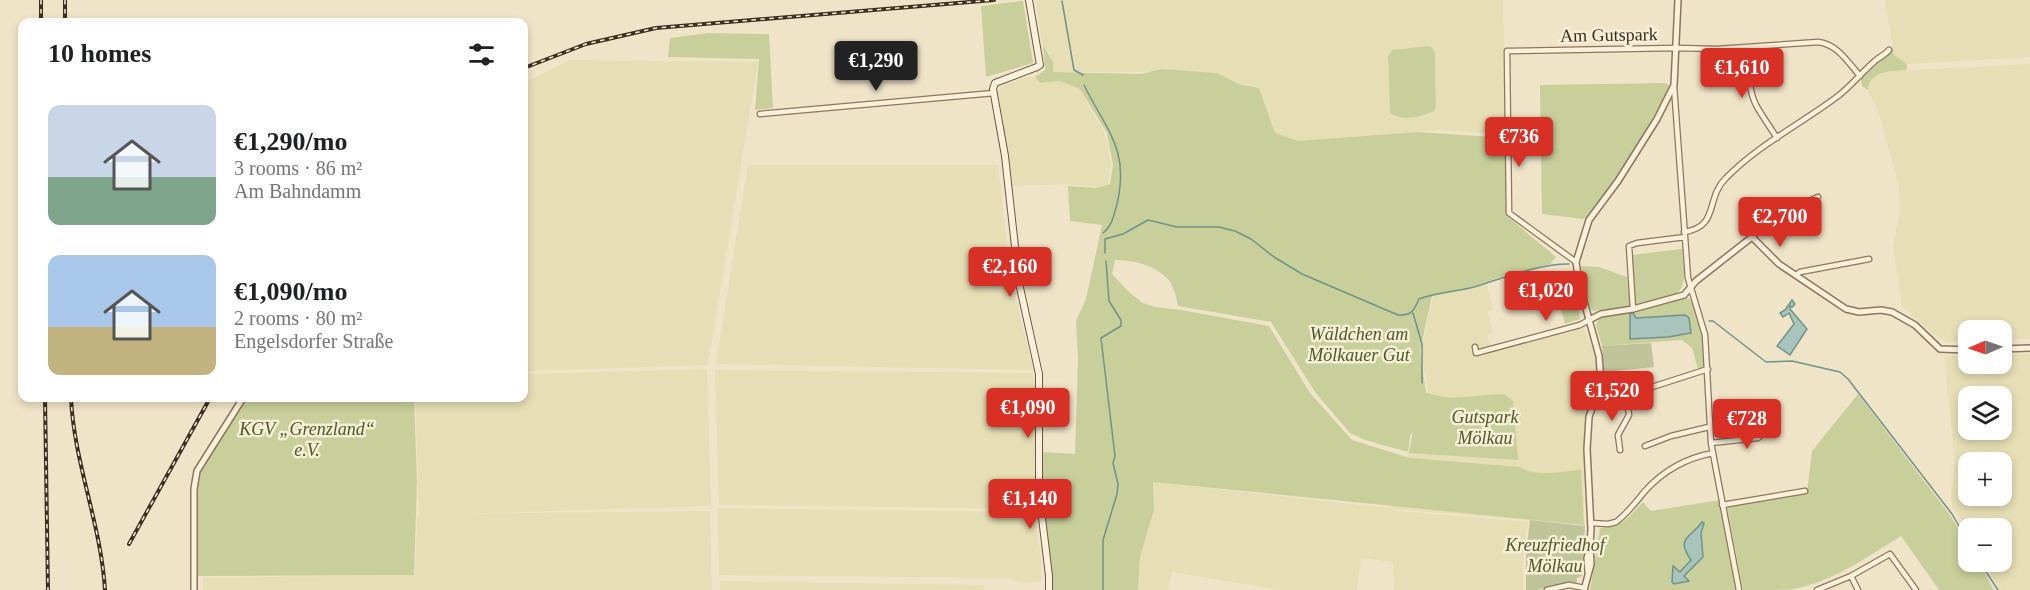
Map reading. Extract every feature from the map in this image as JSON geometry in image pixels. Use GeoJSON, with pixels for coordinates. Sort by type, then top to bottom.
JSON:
{"type":"FeatureCollection","features":[{"type":"Feature","properties":{"kind":"main road"},"geometry":{"type":"LineString","coordinates":[[1029,0],[1040,65],[995,83],[994,93],[1005,156],[1019,283],[1039,374],[1039,493],[1048,590]]}},
{"type":"Feature","properties":{"kind":"street"},"geometry":{"type":"LineString","coordinates":[[1678,0],[1674,85],[1688,278],[1705,335],[1711,443],[1739,590]]}},
{"type":"Feature","properties":{"kind":"street","name":"Am Gutspark"},"geometry":{"type":"LineString","coordinates":[[1576,261],[1509,213],[1506,51],[1717,49],[1814,42],[1826,43],[1837,50],[1860,76]]}},
{"type":"Feature","properties":{"kind":"street"},"geometry":{"type":"LineString","coordinates":[[1748,47],[1749,78],[1753,96],[1777,138]]}},
{"type":"Feature","properties":{"kind":"street"},"geometry":{"type":"LineString","coordinates":[[1633,309],[1629,246],[1684,234],[1704,225],[1717,188],[1726,177],[1839,95],[1874,61],[1889,50]]}},
{"type":"Feature","properties":{"kind":"street"},"geometry":{"type":"LineString","coordinates":[[1547,590],[1569,585],[1585,589],[1587,554],[1590,546],[1588,417],[1601,382],[1599,356],[1579,283],[1576,261],[1589,220],[1618,182],[1657,119],[1674,85]]}},
{"type":"Feature","properties":{"kind":"street"},"geometry":{"type":"LineString","coordinates":[[760,114],[994,93]]}},
{"type":"Feature","properties":{"kind":"street"},"geometry":{"type":"LineString","coordinates":[[1475,347],[1476,352],[1580,325],[1598,315],[1679,297],[1775,217],[1818,197]]}},
{"type":"Feature","properties":{"kind":"street"},"geometry":{"type":"LineString","coordinates":[[1797,207],[1815,212]]}},
{"type":"Feature","properties":{"kind":"street"},"geometry":{"type":"LineString","coordinates":[[1752,237],[1779,264],[1851,311],[1881,310],[1897,315],[1915,325],[1936,346],[1947,350],[1958,350]]}},
{"type":"Feature","properties":{"kind":"street"},"geometry":{"type":"LineString","coordinates":[[1796,275],[1800,272],[1869,259]]}},
{"type":"Feature","properties":{"kind":"street"},"geometry":{"type":"LineString","coordinates":[[2012,349],[2030,348]]}},
{"type":"Feature","properties":{"kind":"street"},"geometry":{"type":"LineString","coordinates":[[1598,393],[1626,392],[1652,387],[1708,369]]}},
{"type":"Feature","properties":{"kind":"street"},"geometry":{"type":"LineString","coordinates":[[1620,450],[1618,435],[1629,415],[1626,392]]}},
{"type":"Feature","properties":{"kind":"street"},"geometry":{"type":"LineString","coordinates":[[194,590],[194,489],[197,471],[240,402]]}},
{"type":"Feature","properties":{"kind":"street"},"geometry":{"type":"LineString","coordinates":[[1645,446],[1686,431],[1709,427]]}},
{"type":"Feature","properties":{"kind":"street"},"geometry":{"type":"LineString","coordinates":[[1711,443],[1758,438],[1768,429]]}},
{"type":"Feature","properties":{"kind":"street"},"geometry":{"type":"LineString","coordinates":[[1591,523],[1616,522],[1651,485],[1669,470],[1684,462],[1713,453]]}},
{"type":"Feature","properties":{"kind":"street"},"geometry":{"type":"LineString","coordinates":[[1722,505],[1805,491]]}},
{"type":"Feature","properties":{"kind":"street"},"geometry":{"type":"LineString","coordinates":[[1816,590],[1851,576],[1890,554],[1916,590]]}},
{"type":"Feature","properties":{"kind":"street"},"geometry":{"type":"LineString","coordinates":[[1851,576],[1858,590]]}},
{"type":"Feature","properties":{"kind":"green space"},"geometry":{"type":"Polygon","coordinates":[[[1503,0],[1506,134],[1438,130],[1298,141],[1275,133],[1259,88],[1239,83],[1218,73],[1161,70],[1053,72],[1049,54],[1042,43],[1036,1],[1503,0]],[[1432,47],[1392,50],[1388,56],[1390,113],[1393,116],[1399,118],[1424,116],[1436,105],[1435,53],[1432,47]]]}},
{"type":"Feature","properties":{"kind":"green space"},"geometry":{"type":"Polygon","coordinates":[[[1885,0],[2030,0],[2030,57],[1907,64],[1894,55],[1885,0]]]}},
{"type":"Feature","properties":{"kind":"green space"},"geometry":{"type":"Polygon","coordinates":[[[1023,1],[1033,63],[986,77],[981,6],[1023,1]]]}},
{"type":"Feature","properties":{"kind":"green space"},"geometry":{"type":"Polygon","coordinates":[[[708,33],[769,34],[773,108],[755,110],[759,59],[668,57],[670,38],[708,33]]]}},
{"type":"Feature","properties":{"kind":"green space"},"geometry":{"type":"Polygon","coordinates":[[[1043,45],[1053,62],[1053,72],[1141,74],[1161,69],[1217,73],[1239,84],[1259,88],[1275,133],[1298,141],[1418,132],[1506,138],[1507,216],[1556,257],[1550,264],[1465,289],[1432,296],[1420,351],[1426,393],[1449,398],[1504,394],[1513,401],[1518,460],[1409,453],[1413,430],[1408,452],[1365,440],[1350,433],[1315,392],[1271,322],[1178,306],[1168,279],[1143,264],[1115,260],[1112,274],[1143,303],[1155,307],[1269,326],[1310,393],[1352,440],[1410,458],[1520,467],[1541,473],[1581,470],[1584,525],[1153,482],[1154,510],[1140,557],[1138,590],[1051,590],[1043,514],[1043,452],[1075,454],[1078,359],[1076,321],[1086,299],[1102,225],[1070,221],[1068,186],[1096,188],[1110,184],[1113,165],[1107,133],[1080,89],[1059,81],[1040,83],[1035,77],[1045,70],[1043,45]]]}},
{"type":"Feature","properties":{"kind":"green space"},"geometry":{"type":"Polygon","coordinates":[[[1432,47],[1435,53],[1436,105],[1434,111],[1412,118],[1395,116],[1390,113],[1388,56],[1392,50],[1432,47]]]}},
{"type":"Feature","properties":{"kind":"green space"},"geometry":{"type":"Polygon","coordinates":[[[1892,47],[1894,55],[1907,64],[1907,70],[1882,73],[1872,79],[1868,90],[1862,86],[1861,79],[1868,70],[1886,56],[1892,47]]]}},
{"type":"Feature","properties":{"kind":"green space"},"geometry":{"type":"Polygon","coordinates":[[[570,60],[758,62],[708,365],[528,371],[528,81],[570,60]]]}},
{"type":"Feature","properties":{"kind":"green space"},"geometry":{"type":"Polygon","coordinates":[[[2030,64],[2030,339],[2012,340],[2012,320],[1958,320],[1958,341],[1947,342],[1933,334],[1902,306],[1893,247],[1900,209],[1899,187],[1879,113],[1868,90],[1869,82],[1875,76],[1892,71],[2030,64]]]}},
{"type":"Feature","properties":{"kind":"green space"},"geometry":{"type":"Polygon","coordinates":[[[1034,77],[1040,83],[1059,81],[1080,89],[1102,128],[1108,145],[1111,166],[1108,184],[1097,187],[1069,184],[1012,186],[998,91],[1002,85],[1034,77]]]}},
{"type":"Feature","properties":{"kind":"green space"},"geometry":{"type":"Polygon","coordinates":[[[1665,83],[1669,85],[1668,91],[1617,181],[1588,216],[1583,219],[1542,214],[1540,85],[1665,83]]]}},
{"type":"Feature","properties":{"kind":"green space"},"geometry":{"type":"Polygon","coordinates":[[[748,165],[998,165],[1010,273],[1033,370],[716,364],[748,165]]]}},
{"type":"Feature","properties":{"kind":"green space"},"geometry":{"type":"Polygon","coordinates":[[[1682,249],[1684,280],[1679,291],[1675,295],[1634,305],[1631,255],[1682,249]]]}},
{"type":"Feature","properties":{"kind":"green space"},"geometry":{"type":"Polygon","coordinates":[[[1581,266],[1599,267],[1627,277],[1630,306],[1591,310],[1581,266]]]}},
{"type":"Feature","properties":{"kind":"green space"},"geometry":{"type":"Polygon","coordinates":[[[1573,279],[1580,319],[1565,324],[1554,283],[1573,279]]]}},
{"type":"Feature","properties":{"kind":"green space","name":"Gutspark Mölkau"},"geometry":{"type":"Polygon","coordinates":[[[1487,284],[1493,309],[1488,311],[1493,333],[1487,335],[1492,351],[1584,329],[1597,359],[1597,383],[1586,417],[1584,525],[1394,509],[1528,522],[1523,554],[1523,590],[1394,590],[1393,562],[1361,558],[1357,590],[1280,590],[1172,572],[1168,590],[1138,590],[1140,557],[1154,510],[1153,482],[1389,508],[1428,391],[1423,362],[1423,343],[1433,296],[1487,284]]]}},
{"type":"Feature","properties":{"kind":"green space"},"geometry":{"type":"Polygon","coordinates":[[[1687,298],[1695,302],[1703,337],[1705,360],[1703,367],[1698,369],[1692,348],[1682,340],[1602,346],[1596,325],[1601,318],[1687,298]]]}},
{"type":"Feature","properties":{"kind":"green space"},"geometry":{"type":"Polygon","coordinates":[[[1651,343],[1654,367],[1604,372],[1602,346],[1651,343]]]}},
{"type":"Feature","properties":{"kind":"green space"},"geometry":{"type":"Polygon","coordinates":[[[2030,354],[2030,590],[2001,590],[1991,572],[2012,572],[2012,518],[1960,518],[1952,507],[1955,463],[1944,356],[1958,356],[1958,374],[2012,374],[2012,355],[2030,354]]]}},
{"type":"Feature","properties":{"kind":"green space"},"geometry":{"type":"Polygon","coordinates":[[[707,369],[711,506],[452,514],[710,511],[712,590],[203,590],[203,578],[415,575],[417,515],[419,514],[415,402],[528,402],[528,374],[707,369]]]}},
{"type":"Feature","properties":{"kind":"green space"},"geometry":{"type":"Polygon","coordinates":[[[715,370],[1033,373],[1035,393],[1034,509],[719,505],[715,370]]]}},
{"type":"Feature","properties":{"kind":"green space"},"geometry":{"type":"Polygon","coordinates":[[[1858,394],[1958,528],[1958,572],[1984,572],[1994,590],[1939,590],[1901,536],[1850,567],[1809,585],[1794,589],[1743,590],[1727,506],[1807,492],[1812,451],[1858,394]]]}},
{"type":"Feature","properties":{"kind":"green space","name":"KGV „Grenzland“ e.V."},"geometry":{"type":"Polygon","coordinates":[[[244,402],[414,402],[417,481],[414,575],[198,576],[197,481],[244,402]]]}},
{"type":"Feature","properties":{"kind":"green space"},"geometry":{"type":"Polygon","coordinates":[[[1720,500],[1737,590],[1590,590],[1600,528],[1620,523],[1643,502],[1651,511],[1720,500]]]}},
{"type":"Feature","properties":{"kind":"green space"},"geometry":{"type":"Polygon","coordinates":[[[718,508],[1034,512],[1041,559],[1041,581],[1025,583],[1008,578],[719,575],[718,508]]]}},
{"type":"Feature","properties":{"kind":"green space","name":"Kreuzfriedhof Mölkau"},"geometry":{"type":"Polygon","coordinates":[[[1530,520],[1585,526],[1582,576],[1577,578],[1577,582],[1538,590],[1526,590],[1526,554],[1530,520]]]}},
{"type":"Feature","properties":{"kind":"green space"},"geometry":{"type":"Polygon","coordinates":[[[720,581],[984,585],[984,590],[720,590],[720,581]]]}},
{"type":"Feature","properties":{"kind":"water"},"geometry":{"type":"Polygon","coordinates":[[[1792,300],[1795,304],[1790,306],[1790,309],[1807,329],[1790,355],[1777,346],[1794,324],[1789,313],[1783,317],[1780,313],[1792,300]]]}},
{"type":"Feature","properties":{"kind":"water"},"geometry":{"type":"Polygon","coordinates":[[[1633,313],[1636,318],[1685,315],[1689,318],[1691,333],[1630,339],[1630,314],[1633,313]]]}},
{"type":"Feature","properties":{"kind":"water"},"geometry":{"type":"Polygon","coordinates":[[[1702,522],[1704,523],[1701,533],[1703,557],[1684,576],[1689,581],[1674,584],[1672,582],[1673,566],[1680,572],[1691,560],[1684,547],[1686,538],[1702,522]]]}},
{"type":"Feature","properties":{"kind":"waterway"},"geometry":{"type":"LineString","coordinates":[[1062,1],[1074,70],[1083,75]]}},
{"type":"Feature","properties":{"kind":"waterway"},"geometry":{"type":"LineString","coordinates":[[1084,85],[1114,141],[1120,169],[1120,185],[1115,212],[1111,224],[1103,233]]}},
{"type":"Feature","properties":{"kind":"waterway"},"geometry":{"type":"LineString","coordinates":[[1105,253],[1105,239],[1123,234],[1148,220],[1177,227],[1219,227],[1235,231],[1251,239],[1274,257],[1302,274],[1398,315],[1409,314],[1414,310],[1419,299],[1474,287],[1533,269],[1569,264]]}},
{"type":"Feature","properties":{"kind":"waterway"},"geometry":{"type":"LineString","coordinates":[[1103,590],[1103,540],[1118,484],[1113,463],[1115,456],[1101,338],[1121,326],[1121,320],[1109,301],[1106,261]]}},
{"type":"Feature","properties":{"kind":"waterway"},"geometry":{"type":"LineString","coordinates":[[1413,313],[1422,344],[1422,383]]}},
{"type":"Feature","properties":{"kind":"waterway"},"geometry":{"type":"LineString","coordinates":[[1709,321],[1713,321],[1766,362],[1792,361],[1840,372],[1848,379],[1958,524]]}},
{"type":"Feature","properties":{"kind":"waterway"},"geometry":{"type":"LineString","coordinates":[[1986,572],[1998,590]]}},
{"type":"Feature","properties":{"kind":"railway"},"geometry":{"type":"LineString","coordinates":[[41,0],[41,18]]}},
{"type":"Feature","properties":{"kind":"railway"},"geometry":{"type":"LineString","coordinates":[[65,0],[65,18]]}},
{"type":"Feature","properties":{"kind":"railway"},"geometry":{"type":"LineString","coordinates":[[528,66],[586,44],[656,28],[994,0]]}},
{"type":"Feature","properties":{"kind":"railway"},"geometry":{"type":"LineString","coordinates":[[45,402],[48,590]]}},
{"type":"Feature","properties":{"kind":"railway"},"geometry":{"type":"LineString","coordinates":[[71,402],[77,446],[103,565],[105,590]]}},
{"type":"Feature","properties":{"kind":"railway"},"geometry":{"type":"LineString","coordinates":[[129,544],[208,402]]}},
{"type":"Feature","properties":{"kind":"park label","name":"Wäldchen am Mölkauer Gut"},"geometry":{"type":"Point","coordinates":[1359,344]}}]}
